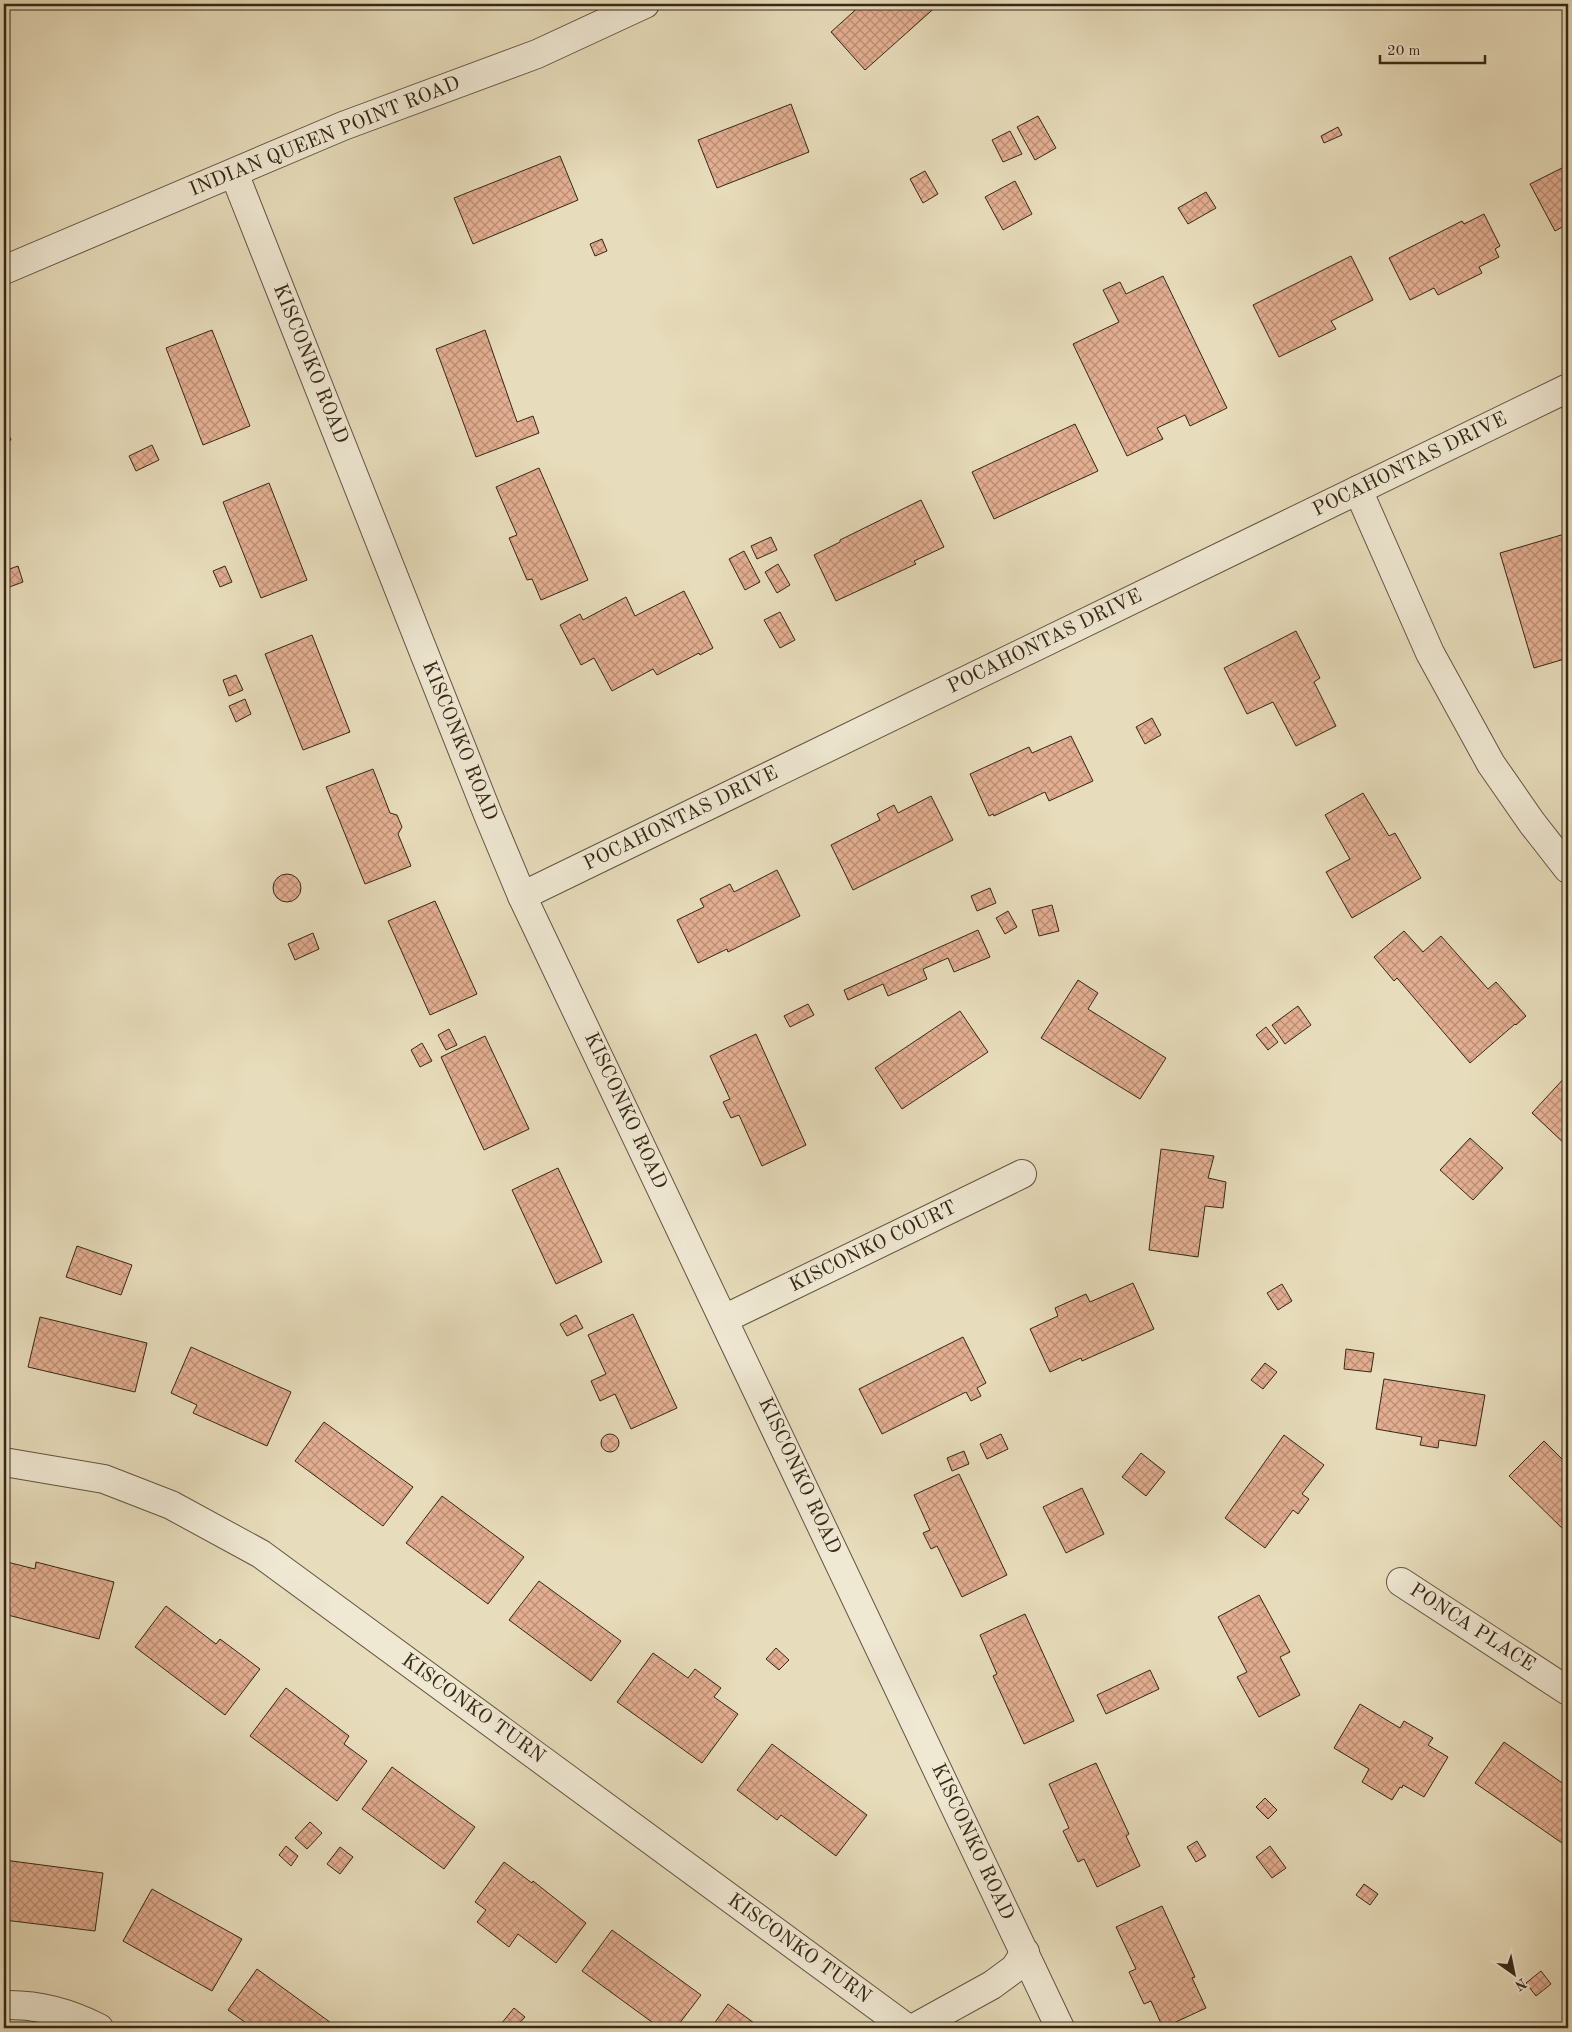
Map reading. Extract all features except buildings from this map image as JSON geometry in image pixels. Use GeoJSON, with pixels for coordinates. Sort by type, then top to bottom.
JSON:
{"type":"FeatureCollection","features":[{"type":"Feature","properties":{"kind":"street","name":"INDIAN QUEEN POINT ROAD"},"geometry":{"type":"LineString","coordinates":[[4,270],[343,126],[537,54],[645,4]]}},
{"type":"Feature","properties":{"kind":"street","name":"KISCONKO ROAD"},"geometry":{"type":"LineString","coordinates":[[234,173],[522,896],[1060,2028]]}},
{"type":"Feature","properties":{"kind":"street","name":"POCAHONTAS DRIVE"},"geometry":{"type":"LineString","coordinates":[[522,896],[1568,388]]}},
{"type":"Feature","properties":{"kind":"street"},"geometry":{"type":"LineString","coordinates":[[1358,490],[1430,653],[1482,747],[1532,823],[1568,869]]}},
{"type":"Feature","properties":{"kind":"street","name":"KISCONKO COURT"},"geometry":{"type":"LineString","coordinates":[[724,1319],[1022,1174]]}},
{"type":"Feature","properties":{"kind":"street","name":"KISCONKO TURN"},"geometry":{"type":"LineString","coordinates":[[4,1462],[104,1479],[170,1505],[261,1554],[907,2028]]}},
{"type":"Feature","properties":{"kind":"street","name":"PONCA PLACE"},"geometry":{"type":"LineString","coordinates":[[1402,1582],[1568,1691]]}},
{"type":"Feature","properties":{"kind":"street"},"geometry":{"type":"LineString","coordinates":[[914,2028],[992,1985],[1015,1968],[1025,1952]]}},
{"type":"Feature","properties":{"kind":"street"},"geometry":{"type":"LineString","coordinates":[[4,2005],[50,2009],[86,2021],[99,2028]]}}]}
